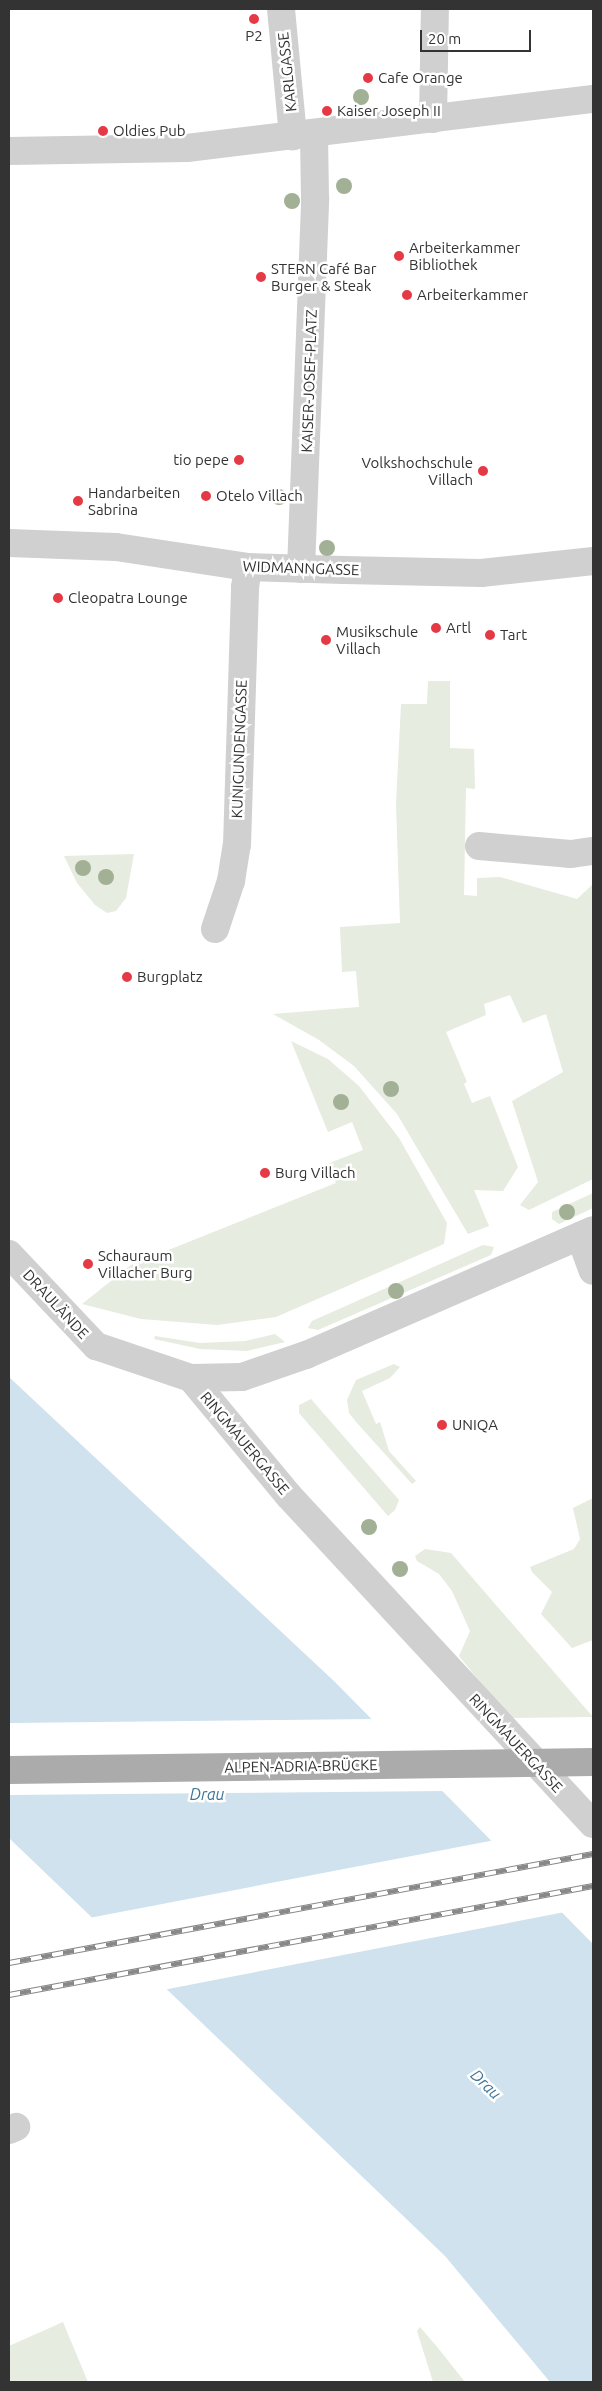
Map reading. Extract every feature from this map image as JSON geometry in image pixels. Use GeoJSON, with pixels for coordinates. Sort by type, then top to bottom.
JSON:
{"type":"FeatureCollection","features":[{"type":"Feature","properties":{"kind":"main road","name":"ALPEN-ADRIA-BRÜCKE"},"geometry":{"type":"LineString","coordinates":[[9,1770],[593,1762]]}},
{"type":"Feature","properties":{"kind":"street","name":"KARLGASSE"},"geometry":{"type":"LineString","coordinates":[[281,9],[304,134]]}},
{"type":"Feature","properties":{"kind":"street"},"geometry":{"type":"LineString","coordinates":[[433,119],[435,9]]}},
{"type":"Feature","properties":{"kind":"street"},"geometry":{"type":"LineString","coordinates":[[9,151],[187,148],[593,99]]}},
{"type":"Feature","properties":{"kind":"street","name":"KAISER-JOSEF-PLATZ"},"geometry":{"type":"LineString","coordinates":[[301,569],[315,208],[304,134]]}},
{"type":"Feature","properties":{"kind":"street","name":"WIDMANNGASSE"},"geometry":{"type":"LineString","coordinates":[[9,543],[116,547],[248,567],[301,569],[481,573],[593,561]]}},
{"type":"Feature","properties":{"kind":"street","name":"KUNIGUNDENGASSE"},"geometry":{"type":"LineString","coordinates":[[215,928],[231,880],[237,845],[245,587],[248,567]]}},
{"type":"Feature","properties":{"kind":"street"},"geometry":{"type":"LineString","coordinates":[[478,846],[571,854],[593,851]]}},
{"type":"Feature","properties":{"kind":"street"},"geometry":{"type":"LineString","coordinates":[[587,1233],[593,1272]]}},
{"type":"Feature","properties":{"kind":"street","name":"RINGMAUERGASSE"},"geometry":{"type":"LineString","coordinates":[[191,1378],[242,1377],[306,1355],[587,1233]]}},
{"type":"Feature","properties":{"kind":"street","name":"DRAULÄNDE"},"geometry":{"type":"LineString","coordinates":[[9,1254],[96,1346],[191,1378]]}},
{"type":"Feature","properties":{"kind":"street","name":"RINGMAUERGASSE"},"geometry":{"type":"LineString","coordinates":[[191,1378],[289,1496],[593,1824]]}},
{"type":"Feature","properties":{"kind":"shaded area"},"geometry":{"type":"Polygon","coordinates":[[[428,681],[450,681],[450,748],[474,749],[475,789],[466,788],[464,895],[477,896],[477,878],[500,877],[577,899],[593,884],[593,1179],[529,1210],[520,1205],[538,1182],[512,1101],[563,1072],[546,1014],[523,1023],[510,995],[484,1004],[486,1015],[446,1032],[467,1082],[464,1084],[472,1103],[490,1096],[518,1167],[503,1191],[474,1190],[489,1226],[468,1234],[397,1114],[354,1066],[319,1040],[273,1014],[359,1007],[356,971],[342,972],[340,927],[400,923],[396,804],[401,704],[427,704],[428,681]]]}},
{"type":"Feature","properties":{"kind":"shaded area"},"geometry":{"type":"Polygon","coordinates":[[[134,854],[126,898],[116,911],[107,913],[95,905],[77,883],[64,856],[134,854]]]}},
{"type":"Feature","properties":{"kind":"shaded area"},"geometry":{"type":"Polygon","coordinates":[[[291,1041],[328,1059],[359,1086],[399,1138],[447,1223],[444,1244],[276,1317],[217,1325],[141,1319],[82,1304],[131,1265],[336,1183],[327,1164],[363,1150],[352,1122],[328,1132],[291,1041]]]}},
{"type":"Feature","properties":{"kind":"shaded area"},"geometry":{"type":"Polygon","coordinates":[[[593,1193],[593,1208],[559,1224],[552,1219],[552,1212],[593,1193]]]}},
{"type":"Feature","properties":{"kind":"shaded area"},"geometry":{"type":"Polygon","coordinates":[[[483,1245],[494,1247],[491,1255],[318,1330],[308,1328],[312,1321],[483,1245]]]}},
{"type":"Feature","properties":{"kind":"shaded area"},"geometry":{"type":"Polygon","coordinates":[[[275,1334],[285,1342],[247,1351],[200,1349],[154,1339],[155,1336],[200,1343],[245,1341],[275,1334]]]}},
{"type":"Feature","properties":{"kind":"shaded area"},"geometry":{"type":"Polygon","coordinates":[[[394,1364],[400,1367],[390,1378],[362,1391],[376,1424],[380,1422],[389,1451],[416,1481],[412,1484],[349,1413],[347,1400],[356,1380],[394,1364]]]}},
{"type":"Feature","properties":{"kind":"shaded area"},"geometry":{"type":"Polygon","coordinates":[[[311,1399],[399,1500],[395,1510],[388,1516],[299,1413],[299,1405],[311,1399]]]}},
{"type":"Feature","properties":{"kind":"shaded area"},"geometry":{"type":"Polygon","coordinates":[[[593,1498],[593,1640],[572,1648],[541,1614],[552,1592],[532,1572],[530,1567],[574,1549],[580,1539],[573,1508],[593,1498]]]}},
{"type":"Feature","properties":{"kind":"shaded area"},"geometry":{"type":"Polygon","coordinates":[[[425,1549],[451,1553],[593,1717],[509,1718],[459,1656],[470,1631],[452,1591],[439,1574],[417,1561],[415,1556],[425,1549]]]}},
{"type":"Feature","properties":{"kind":"shaded area"},"geometry":{"type":"Polygon","coordinates":[[[63,2322],[88,2382],[9,2382],[9,2346],[63,2322]]]}},
{"type":"Feature","properties":{"kind":"shaded area"},"geometry":{"type":"Polygon","coordinates":[[[420,2327],[465,2382],[433,2382],[417,2331],[420,2327]]]}},
{"type":"Feature","properties":{"kind":"water","name":"Drau"},"geometry":{"type":"Polygon","coordinates":[[[9,1377],[335,1682],[593,1944],[593,2382],[550,2382],[445,2256],[9,1838],[9,1377]]]}},
{"type":"Feature","properties":{"kind":"pier"},"geometry":{"type":"Polygon","coordinates":[[[376,1719],[447,1791],[9,1795],[9,1723],[376,1719]]]}},
{"type":"Feature","properties":{"kind":"pier"},"geometry":{"type":"Polygon","coordinates":[[[495,1840],[565,1912],[163,1990],[89,1918],[495,1840]]]}},
{"type":"Feature","properties":{"kind":"railway"},"geometry":{"type":"LineString","coordinates":[[9,1963],[593,1854]]}},
{"type":"Feature","properties":{"kind":"railway"},"geometry":{"type":"LineString","coordinates":[[9,1995],[593,1886]]}},
{"type":"Feature","properties":{"kind":"place","name":"P2"},"geometry":{"type":"Point","coordinates":[254,19]}},
{"type":"Feature","properties":{"kind":"place","name":"Cafe Orange"},"geometry":{"type":"Point","coordinates":[368,78]}},
{"type":"Feature","properties":{"kind":"place","name":"Kaiser Joseph II"},"geometry":{"type":"Point","coordinates":[327,111]}},
{"type":"Feature","properties":{"kind":"place","name":"Oldies Pub"},"geometry":{"type":"Point","coordinates":[103,131]}},
{"type":"Feature","properties":{"kind":"place","name":"Arbeiterkammer Bibliothek"},"geometry":{"type":"Point","coordinates":[399,256]}},
{"type":"Feature","properties":{"kind":"place","name":"STERN Café Bar Burger & Steak"},"geometry":{"type":"Point","coordinates":[261,277]}},
{"type":"Feature","properties":{"kind":"place","name":"Arbeiterkammer"},"geometry":{"type":"Point","coordinates":[407,295]}},
{"type":"Feature","properties":{"kind":"place","name":"tio pepe"},"geometry":{"type":"Point","coordinates":[239,460]}},
{"type":"Feature","properties":{"kind":"place","name":"Volkshochschule Villach"},"geometry":{"type":"Point","coordinates":[483,471]}},
{"type":"Feature","properties":{"kind":"place","name":"Otelo Villach"},"geometry":{"type":"Point","coordinates":[206,496]}},
{"type":"Feature","properties":{"kind":"place","name":"Handarbeiten Sabrina"},"geometry":{"type":"Point","coordinates":[78,501]}},
{"type":"Feature","properties":{"kind":"place","name":"Cleopatra Lounge"},"geometry":{"type":"Point","coordinates":[58,598]}},
{"type":"Feature","properties":{"kind":"place","name":"Artl"},"geometry":{"type":"Point","coordinates":[436,628]}},
{"type":"Feature","properties":{"kind":"place","name":"Tart"},"geometry":{"type":"Point","coordinates":[490,635]}},
{"type":"Feature","properties":{"kind":"place","name":"Musikschule Villach"},"geometry":{"type":"Point","coordinates":[326,640]}},
{"type":"Feature","properties":{"kind":"place","name":"Burgplatz"},"geometry":{"type":"Point","coordinates":[127,977]}},
{"type":"Feature","properties":{"kind":"place","name":"Burg Villach"},"geometry":{"type":"Point","coordinates":[265,1173]}},
{"type":"Feature","properties":{"kind":"place","name":"Schauraum Villacher Burg"},"geometry":{"type":"Point","coordinates":[88,1264]}},
{"type":"Feature","properties":{"kind":"place","name":"UNIQA"},"geometry":{"type":"Point","coordinates":[442,1425]}}]}
